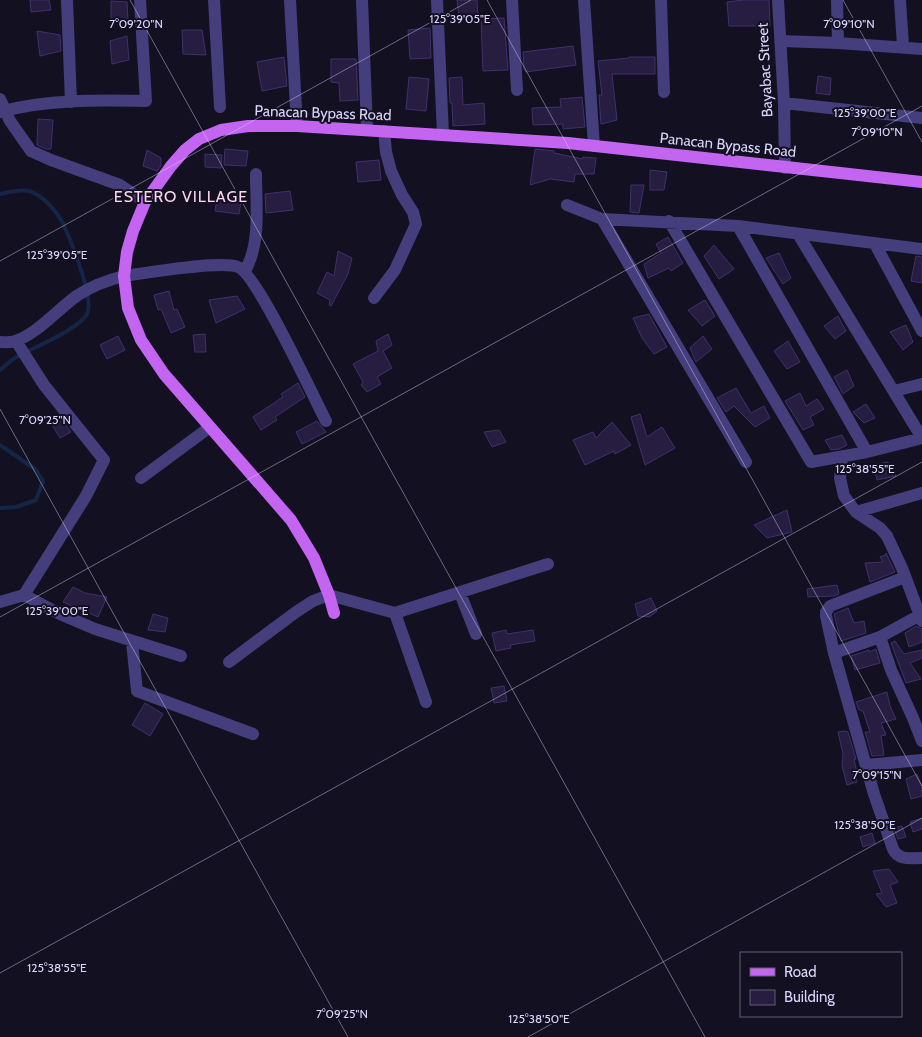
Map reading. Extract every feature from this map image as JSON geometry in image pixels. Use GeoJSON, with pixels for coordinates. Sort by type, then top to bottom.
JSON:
{"type":"FeatureCollection","features":[{"type":"Feature","properties":{"kind":"main road","name":"Panacan Bypass Road"},"geometry":{"type":"LineString","coordinates":[[334,613],[314,558],[291,520],[164,374],[140,340],[128,308],[124,276],[127,252],[145,202],[170,166],[199,139],[221,130],[248,126],[298,126],[519,139],[922,182]]}},
{"type":"Feature","properties":{"kind":"street"},"geometry":{"type":"LineString","coordinates":[[67,0],[71,102]]}},
{"type":"Feature","properties":{"kind":"street"},"geometry":{"type":"LineString","coordinates":[[140,0],[146,101],[71,102],[2,107],[31,151],[120,185],[145,202]]}},
{"type":"Feature","properties":{"kind":"street"},"geometry":{"type":"LineString","coordinates":[[214,0],[220,107]]}},
{"type":"Feature","properties":{"kind":"street"},"geometry":{"type":"LineString","coordinates":[[290,0],[298,126]]}},
{"type":"Feature","properties":{"kind":"street"},"geometry":{"type":"LineString","coordinates":[[362,0],[367,130]]}},
{"type":"Feature","properties":{"kind":"street"},"geometry":{"type":"LineString","coordinates":[[436,0],[443,135]]}},
{"type":"Feature","properties":{"kind":"street"},"geometry":{"type":"LineString","coordinates":[[512,0],[517,90]]}},
{"type":"Feature","properties":{"kind":"street"},"geometry":{"type":"LineString","coordinates":[[584,0],[594,146]]}},
{"type":"Feature","properties":{"kind":"street"},"geometry":{"type":"LineString","coordinates":[[661,0],[664,92]]}},
{"type":"Feature","properties":{"kind":"street","name":"Bayabac Street"},"geometry":{"type":"LineString","coordinates":[[778,0],[784,103],[784,168]]}},
{"type":"Feature","properties":{"kind":"street"},"geometry":{"type":"LineString","coordinates":[[837,0],[838,43]]}},
{"type":"Feature","properties":{"kind":"street"},"geometry":{"type":"LineString","coordinates":[[900,0],[903,46]]}},
{"type":"Feature","properties":{"kind":"street"},"geometry":{"type":"LineString","coordinates":[[780,41],[903,46],[922,49]]}},
{"type":"Feature","properties":{"kind":"street"},"geometry":{"type":"LineString","coordinates":[[784,103],[922,118]]}},
{"type":"Feature","properties":{"kind":"street"},"geometry":{"type":"LineString","coordinates":[[374,298],[395,270],[416,224],[413,212],[402,195],[391,171],[386,152],[384,132]]}},
{"type":"Feature","properties":{"kind":"street"},"geometry":{"type":"LineString","coordinates":[[245,271],[253,254],[255,241],[256,174]]}},
{"type":"Feature","properties":{"kind":"street"},"geometry":{"type":"LineString","coordinates":[[567,206],[602,219],[738,226],[922,249]]}},
{"type":"Feature","properties":{"kind":"street"},"geometry":{"type":"LineString","coordinates":[[602,219],[746,462]]}},
{"type":"Feature","properties":{"kind":"street"},"geometry":{"type":"LineString","coordinates":[[668,222],[811,462],[867,452],[922,438],[798,234]]}},
{"type":"Feature","properties":{"kind":"street"},"geometry":{"type":"LineString","coordinates":[[738,226],[867,452]]}},
{"type":"Feature","properties":{"kind":"street"},"geometry":{"type":"LineString","coordinates":[[875,244],[922,331]]}},
{"type":"Feature","properties":{"kind":"street"},"geometry":{"type":"LineString","coordinates":[[0,342],[17,344],[78,295],[92,287],[124,276],[218,265],[238,267],[245,271],[266,304],[326,421]]}},
{"type":"Feature","properties":{"kind":"street"},"geometry":{"type":"LineString","coordinates":[[0,602],[24,595],[86,496],[104,460],[55,399],[17,344]]}},
{"type":"Feature","properties":{"kind":"street"},"geometry":{"type":"LineString","coordinates":[[894,391],[922,384]]}},
{"type":"Feature","properties":{"kind":"street"},"geometry":{"type":"LineString","coordinates":[[141,478],[210,427]]}},
{"type":"Feature","properties":{"kind":"street"},"geometry":{"type":"LineString","coordinates":[[834,653],[880,637],[921,618],[902,568],[887,536],[880,528],[856,512],[844,496],[840,478],[843,456]]}},
{"type":"Feature","properties":{"kind":"street"},"geometry":{"type":"LineString","coordinates":[[856,512],[922,493]]}},
{"type":"Feature","properties":{"kind":"street"},"geometry":{"type":"LineString","coordinates":[[229,662],[296,612],[313,601],[328,595],[395,614],[548,564]]}},
{"type":"Feature","properties":{"kind":"street"},"geometry":{"type":"LineString","coordinates":[[905,577],[830,606],[826,616],[834,653],[866,765],[895,854],[902,858],[922,858]]}},
{"type":"Feature","properties":{"kind":"street"},"geometry":{"type":"LineString","coordinates":[[460,593],[476,634]]}},
{"type":"Feature","properties":{"kind":"street"},"geometry":{"type":"LineString","coordinates":[[24,595],[60,614],[95,629],[180,656]]}},
{"type":"Feature","properties":{"kind":"street"},"geometry":{"type":"LineString","coordinates":[[395,614],[426,702]]}},
{"type":"Feature","properties":{"kind":"street"},"geometry":{"type":"LineString","coordinates":[[880,637],[891,670],[922,741]]}},
{"type":"Feature","properties":{"kind":"street"},"geometry":{"type":"LineString","coordinates":[[132,642],[136,691],[253,734]]}},
{"type":"Feature","properties":{"kind":"street"},"geometry":{"type":"LineString","coordinates":[[866,765],[922,760]]}},
{"type":"Feature","properties":{"kind":"building"},"geometry":{"type":"Polygon","coordinates":[[[30,0],[49,0],[51,10],[31,12],[30,0]]]}},
{"type":"Feature","properties":{"kind":"building"},"geometry":{"type":"Polygon","coordinates":[[[457,0],[477,0],[478,16],[459,17],[457,0]]]}},
{"type":"Feature","properties":{"kind":"building"},"geometry":{"type":"Polygon","coordinates":[[[769,0],[770,26],[729,26],[727,2],[769,0]]]}},
{"type":"Feature","properties":{"kind":"building"},"geometry":{"type":"Polygon","coordinates":[[[111,1],[127,2],[128,21],[111,22],[111,1]]]}},
{"type":"Feature","properties":{"kind":"building"},"geometry":{"type":"Polygon","coordinates":[[[504,18],[508,70],[483,71],[481,19],[504,18]]]}},
{"type":"Feature","properties":{"kind":"building"},"geometry":{"type":"Polygon","coordinates":[[[430,28],[431,58],[410,59],[408,30],[430,28]]]}},
{"type":"Feature","properties":{"kind":"building"},"geometry":{"type":"Polygon","coordinates":[[[182,30],[202,30],[206,55],[183,54],[182,30]]]}},
{"type":"Feature","properties":{"kind":"building"},"geometry":{"type":"Polygon","coordinates":[[[37,31],[60,35],[61,51],[40,56],[37,31]]]}},
{"type":"Feature","properties":{"kind":"building"},"geometry":{"type":"Polygon","coordinates":[[[127,36],[129,60],[112,64],[110,41],[127,36]]]}},
{"type":"Feature","properties":{"kind":"building"},"geometry":{"type":"Polygon","coordinates":[[[573,46],[576,65],[526,72],[524,69],[523,52],[573,46]]]}},
{"type":"Feature","properties":{"kind":"building"},"geometry":{"type":"Polygon","coordinates":[[[284,57],[287,86],[262,91],[257,62],[284,57]]]}},
{"type":"Feature","properties":{"kind":"building"},"geometry":{"type":"Polygon","coordinates":[[[629,57],[655,57],[655,74],[612,74],[617,120],[601,124],[599,95],[602,95],[598,61],[629,57]]]}},
{"type":"Feature","properties":{"kind":"building"},"geometry":{"type":"Polygon","coordinates":[[[331,59],[356,59],[358,100],[340,101],[339,83],[331,82],[331,59]]]}},
{"type":"Feature","properties":{"kind":"building"},"geometry":{"type":"Polygon","coordinates":[[[818,76],[831,78],[830,95],[816,93],[818,76]]]}},
{"type":"Feature","properties":{"kind":"building"},"geometry":{"type":"Polygon","coordinates":[[[409,77],[429,79],[426,111],[406,109],[409,77]]]}},
{"type":"Feature","properties":{"kind":"building"},"geometry":{"type":"Polygon","coordinates":[[[462,77],[463,105],[484,103],[485,124],[453,126],[449,78],[462,77]]]}},
{"type":"Feature","properties":{"kind":"building"},"geometry":{"type":"Polygon","coordinates":[[[582,97],[585,127],[563,129],[563,124],[533,125],[532,108],[561,107],[560,99],[582,97]]]}},
{"type":"Feature","properties":{"kind":"building"},"geometry":{"type":"Polygon","coordinates":[[[38,119],[53,120],[51,149],[37,145],[38,119]]]}},
{"type":"Feature","properties":{"kind":"building"},"geometry":{"type":"Polygon","coordinates":[[[225,149],[248,151],[246,166],[224,165],[225,149]]]}},
{"type":"Feature","properties":{"kind":"building"},"geometry":{"type":"Polygon","coordinates":[[[535,149],[554,151],[554,153],[583,159],[583,157],[596,158],[594,174],[575,174],[574,182],[550,179],[530,185],[535,149]]]}},
{"type":"Feature","properties":{"kind":"building"},"geometry":{"type":"Polygon","coordinates":[[[147,150],[161,158],[161,166],[157,171],[143,166],[147,150]]]}},
{"type":"Feature","properties":{"kind":"building"},"geometry":{"type":"Polygon","coordinates":[[[205,154],[222,155],[221,168],[205,167],[205,154]]]}},
{"type":"Feature","properties":{"kind":"building"},"geometry":{"type":"Polygon","coordinates":[[[379,160],[381,180],[358,182],[356,162],[379,160]]]}},
{"type":"Feature","properties":{"kind":"building"},"geometry":{"type":"Polygon","coordinates":[[[650,170],[667,172],[664,190],[650,190],[650,170]]]}},
{"type":"Feature","properties":{"kind":"building"},"geometry":{"type":"Polygon","coordinates":[[[631,185],[644,185],[639,213],[630,212],[631,185]]]}},
{"type":"Feature","properties":{"kind":"building"},"geometry":{"type":"Polygon","coordinates":[[[290,191],[293,210],[266,213],[265,194],[290,191]]]}},
{"type":"Feature","properties":{"kind":"building"},"geometry":{"type":"Polygon","coordinates":[[[218,193],[242,196],[239,214],[215,211],[218,193]]]}},
{"type":"Feature","properties":{"kind":"building"},"geometry":{"type":"Polygon","coordinates":[[[668,237],[683,263],[671,271],[669,268],[648,278],[644,264],[661,253],[656,244],[668,237]]]}},
{"type":"Feature","properties":{"kind":"building"},"geometry":{"type":"Polygon","coordinates":[[[714,245],[734,269],[719,279],[704,256],[714,245]]]}},
{"type":"Feature","properties":{"kind":"building"},"geometry":{"type":"Polygon","coordinates":[[[338,251],[352,258],[348,274],[331,306],[329,305],[330,300],[317,293],[327,272],[334,276],[338,251]]]}},
{"type":"Feature","properties":{"kind":"building"},"geometry":{"type":"Polygon","coordinates":[[[779,253],[791,278],[783,284],[766,258],[779,253]]]}},
{"type":"Feature","properties":{"kind":"building"},"geometry":{"type":"Polygon","coordinates":[[[916,256],[922,257],[922,283],[911,281],[916,256]]]}},
{"type":"Feature","properties":{"kind":"building"},"geometry":{"type":"Polygon","coordinates":[[[169,291],[174,310],[177,309],[185,327],[171,333],[161,309],[158,310],[154,295],[169,291]]]}},
{"type":"Feature","properties":{"kind":"building"},"geometry":{"type":"Polygon","coordinates":[[[237,296],[245,309],[216,323],[209,300],[237,296]]]}},
{"type":"Feature","properties":{"kind":"building"},"geometry":{"type":"Polygon","coordinates":[[[705,300],[715,316],[702,326],[688,310],[705,300]]]}},
{"type":"Feature","properties":{"kind":"building"},"geometry":{"type":"Polygon","coordinates":[[[649,314],[667,347],[654,354],[642,338],[633,318],[649,314]]]}},
{"type":"Feature","properties":{"kind":"building"},"geometry":{"type":"Polygon","coordinates":[[[838,316],[846,331],[835,339],[824,326],[838,316]]]}},
{"type":"Feature","properties":{"kind":"building"},"geometry":{"type":"Polygon","coordinates":[[[906,325],[913,342],[903,350],[890,332],[906,325]]]}},
{"type":"Feature","properties":{"kind":"building"},"geometry":{"type":"Polygon","coordinates":[[[205,334],[206,352],[195,352],[193,335],[205,334]]]}},
{"type":"Feature","properties":{"kind":"building"},"geometry":{"type":"Polygon","coordinates":[[[388,334],[392,345],[383,351],[392,368],[377,377],[381,384],[367,392],[361,385],[363,382],[353,364],[378,351],[376,341],[388,334]]]}},
{"type":"Feature","properties":{"kind":"building"},"geometry":{"type":"Polygon","coordinates":[[[118,336],[125,350],[107,359],[100,345],[118,336]]]}},
{"type":"Feature","properties":{"kind":"building"},"geometry":{"type":"Polygon","coordinates":[[[703,336],[712,349],[696,362],[690,348],[703,336]]]}},
{"type":"Feature","properties":{"kind":"building"},"geometry":{"type":"Polygon","coordinates":[[[788,341],[800,362],[787,369],[774,351],[788,341]]]}},
{"type":"Feature","properties":{"kind":"building"},"geometry":{"type":"Polygon","coordinates":[[[847,370],[854,386],[843,394],[834,377],[847,370]]]}},
{"type":"Feature","properties":{"kind":"building"},"geometry":{"type":"Polygon","coordinates":[[[298,383],[305,397],[275,417],[277,420],[261,430],[253,417],[283,397],[281,394],[298,383]]]}},
{"type":"Feature","properties":{"kind":"building"},"geometry":{"type":"Polygon","coordinates":[[[736,388],[751,413],[764,406],[770,418],[755,427],[734,406],[726,412],[717,398],[736,388]]]}},
{"type":"Feature","properties":{"kind":"building"},"geometry":{"type":"Polygon","coordinates":[[[800,393],[806,406],[817,399],[824,409],[810,417],[814,425],[803,430],[785,401],[800,393]]]}},
{"type":"Feature","properties":{"kind":"building"},"geometry":{"type":"Polygon","coordinates":[[[866,404],[875,418],[864,423],[853,412],[866,404]]]}},
{"type":"Feature","properties":{"kind":"building"},"geometry":{"type":"Polygon","coordinates":[[[640,414],[647,437],[662,427],[675,448],[645,465],[631,417],[640,414]]]}},
{"type":"Feature","properties":{"kind":"building"},"geometry":{"type":"Polygon","coordinates":[[[61,419],[71,432],[60,438],[52,425],[61,419]]]}},
{"type":"Feature","properties":{"kind":"building"},"geometry":{"type":"Polygon","coordinates":[[[317,421],[326,432],[302,444],[296,432],[317,421]]]}},
{"type":"Feature","properties":{"kind":"building"},"geometry":{"type":"Polygon","coordinates":[[[612,422],[631,445],[615,454],[614,451],[585,465],[573,440],[593,432],[596,438],[612,422]]]}},
{"type":"Feature","properties":{"kind":"building"},"geometry":{"type":"Polygon","coordinates":[[[499,430],[506,442],[492,447],[484,432],[499,430]]]}},
{"type":"Feature","properties":{"kind":"building"},"geometry":{"type":"Polygon","coordinates":[[[842,435],[847,445],[831,450],[825,440],[842,435]]]}},
{"type":"Feature","properties":{"kind":"building"},"geometry":{"type":"Polygon","coordinates":[[[888,462],[896,476],[877,480],[873,465],[888,462]]]}},
{"type":"Feature","properties":{"kind":"building"},"geometry":{"type":"Polygon","coordinates":[[[787,510],[792,532],[767,538],[754,525],[787,510]]]}},
{"type":"Feature","properties":{"kind":"building"},"geometry":{"type":"Polygon","coordinates":[[[886,553],[895,572],[870,582],[865,563],[883,562],[880,557],[886,555],[886,553]]]}},
{"type":"Feature","properties":{"kind":"building"},"geometry":{"type":"Polygon","coordinates":[[[837,585],[839,594],[834,596],[808,597],[807,589],[837,585]]]}},
{"type":"Feature","properties":{"kind":"building"},"geometry":{"type":"Polygon","coordinates":[[[73,587],[85,593],[107,597],[98,617],[63,602],[73,587]]]}},
{"type":"Feature","properties":{"kind":"building"},"geometry":{"type":"Polygon","coordinates":[[[651,598],[657,611],[649,617],[638,616],[635,604],[651,598]]]}},
{"type":"Feature","properties":{"kind":"building"},"geometry":{"type":"Polygon","coordinates":[[[848,608],[854,623],[864,621],[866,633],[841,641],[834,614],[848,608]]]}},
{"type":"Feature","properties":{"kind":"building"},"geometry":{"type":"Polygon","coordinates":[[[153,614],[168,618],[165,632],[148,630],[153,614]]]}},
{"type":"Feature","properties":{"kind":"building"},"geometry":{"type":"Polygon","coordinates":[[[916,626],[922,629],[922,642],[909,647],[905,633],[916,626]]]}},
{"type":"Feature","properties":{"kind":"building"},"geometry":{"type":"Polygon","coordinates":[[[506,630],[507,634],[533,630],[535,641],[510,645],[511,648],[496,651],[492,633],[506,630]]]}},
{"type":"Feature","properties":{"kind":"building"},"geometry":{"type":"Polygon","coordinates":[[[895,641],[904,654],[922,650],[922,658],[910,663],[921,679],[906,683],[891,643],[895,641]]]}},
{"type":"Feature","properties":{"kind":"building"},"geometry":{"type":"Polygon","coordinates":[[[876,649],[880,663],[855,670],[851,656],[876,649]]]}},
{"type":"Feature","properties":{"kind":"building"},"geometry":{"type":"Polygon","coordinates":[[[504,686],[507,701],[494,703],[491,688],[504,686]]]}},
{"type":"Feature","properties":{"kind":"building"},"geometry":{"type":"Polygon","coordinates":[[[887,692],[890,706],[896,719],[881,723],[886,735],[881,736],[884,755],[872,756],[865,732],[870,732],[863,711],[859,710],[856,702],[887,692]]]}},
{"type":"Feature","properties":{"kind":"building"},"geometry":{"type":"Polygon","coordinates":[[[145,703],[163,714],[150,736],[132,725],[145,703]]]}},
{"type":"Feature","properties":{"kind":"building"},"geometry":{"type":"Polygon","coordinates":[[[838,732],[848,732],[856,759],[854,759],[857,773],[855,774],[857,782],[847,785],[842,766],[843,754],[838,732]]]}},
{"type":"Feature","properties":{"kind":"building"},"geometry":{"type":"Polygon","coordinates":[[[917,774],[922,787],[922,796],[911,799],[906,779],[917,774]]]}},
{"type":"Feature","properties":{"kind":"building"},"geometry":{"type":"Polygon","coordinates":[[[922,818],[922,829],[913,832],[910,822],[922,818]]]}},
{"type":"Feature","properties":{"kind":"building"},"geometry":{"type":"Polygon","coordinates":[[[902,826],[906,837],[898,839],[894,828],[902,826]]]}},
{"type":"Feature","properties":{"kind":"building"},"geometry":{"type":"Polygon","coordinates":[[[872,833],[875,843],[863,847],[860,837],[872,833]]]}},
{"type":"Feature","properties":{"kind":"building"},"geometry":{"type":"Polygon","coordinates":[[[889,869],[898,882],[890,885],[897,903],[886,907],[876,894],[882,893],[873,871],[889,869]]]}},
{"type":"Feature","properties":{"kind":"waterway"},"geometry":{"type":"LineString","coordinates":[[0,194],[17,191],[30,192],[43,199],[54,210],[63,223],[76,255],[85,283],[89,306],[87,314],[75,326],[16,357],[0,370]]}},
{"type":"Feature","properties":{"kind":"waterway"},"geometry":{"type":"LineString","coordinates":[[0,445],[35,469],[43,481],[36,500],[16,507],[0,508]]}},
{"type":"Feature","properties":{"kind":"district","name":"ESTERO VILLAGE"},"geometry":{"type":"Point","coordinates":[181,196]}}]}
